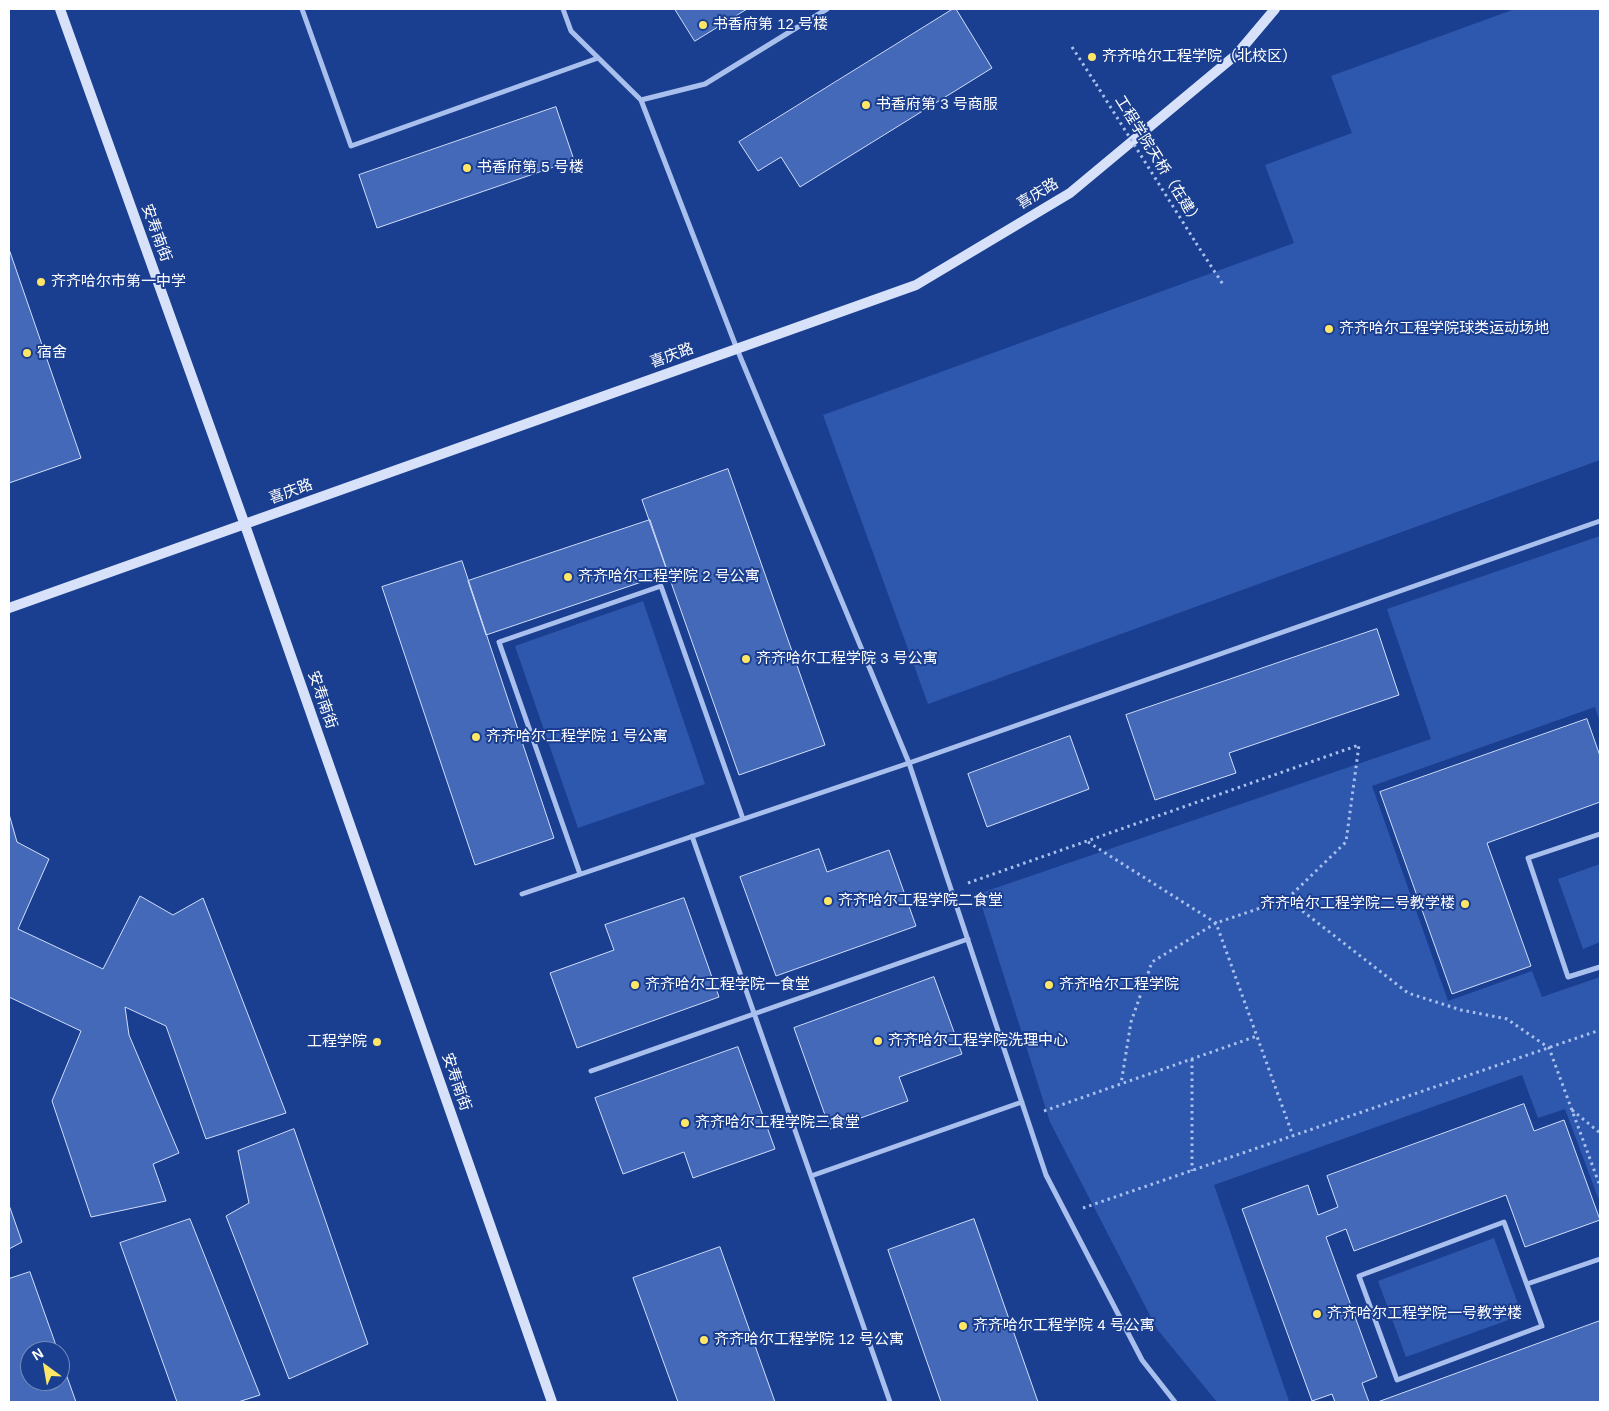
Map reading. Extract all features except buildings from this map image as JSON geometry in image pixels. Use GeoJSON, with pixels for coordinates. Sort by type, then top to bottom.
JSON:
{"type":"FeatureCollection","features":[{"type":"Feature","properties":{"kind":"street","name":"安寿南街"},"geometry":{"type":"LineString","coordinates":[[60,9],[245,525],[552,1402]]}},
{"type":"Feature","properties":{"kind":"street"},"geometry":{"type":"LineString","coordinates":[[302,9],[351,146],[598,58]]}},
{"type":"Feature","properties":{"kind":"street"},"geometry":{"type":"LineString","coordinates":[[563,9],[571,31],[641,100],[737,349],[909,763],[1046,1175],[1142,1360],[1175,1402]]}},
{"type":"Feature","properties":{"kind":"street"},"geometry":{"type":"LineString","coordinates":[[641,100],[705,84],[827,9]]}},
{"type":"Feature","properties":{"kind":"street","name":"喜庆路"},"geometry":{"type":"LineString","coordinates":[[9,608],[916,285],[1070,193],[1237,54],[1275,9]]}},
{"type":"Feature","properties":{"kind":"street"},"geometry":{"type":"LineString","coordinates":[[522,894],[909,763],[1600,521]]}},
{"type":"Feature","properties":{"kind":"street"},"geometry":{"type":"LineString","coordinates":[[580,874],[499,642],[661,586],[743,819]]}},
{"type":"Feature","properties":{"kind":"street"},"geometry":{"type":"LineString","coordinates":[[1600,834],[1528,858],[1568,977],[1600,967]]}},
{"type":"Feature","properties":{"kind":"street"},"geometry":{"type":"LineString","coordinates":[[692,836],[890,1402]]}},
{"type":"Feature","properties":{"kind":"street"},"geometry":{"type":"LineString","coordinates":[[591,1071],[968,939]]}},
{"type":"Feature","properties":{"kind":"street"},"geometry":{"type":"LineString","coordinates":[[811,1176],[1022,1102]]}},
{"type":"Feature","properties":{"kind":"street"},"geometry":{"type":"LineString","coordinates":[[1504,1222],[1527,1284],[1542,1326],[1398,1380],[1359,1276],[1504,1222]]}},
{"type":"Feature","properties":{"kind":"street"},"geometry":{"type":"LineString","coordinates":[[1527,1284],[1600,1259]]}},
{"type":"Feature","properties":{"kind":"path","name":"工程学院天桥（在建）"},"geometry":{"type":"LineString","coordinates":[[1072,47],[1224,286]]}},
{"type":"Feature","properties":{"kind":"path"},"geometry":{"type":"LineString","coordinates":[[951,889],[1359,745],[1346,842],[1287,899],[1216,924],[1152,962],[1131,1022],[1121,1084]]}},
{"type":"Feature","properties":{"kind":"path"},"geometry":{"type":"LineString","coordinates":[[1087,841],[1216,924],[1293,1136]]}},
{"type":"Feature","properties":{"kind":"path"},"geometry":{"type":"LineString","coordinates":[[1287,899],[1408,993],[1460,1010],[1507,1019],[1548,1048],[1600,1186]]}},
{"type":"Feature","properties":{"kind":"path"},"geometry":{"type":"LineString","coordinates":[[1066,1214],[1600,1030]]}},
{"type":"Feature","properties":{"kind":"path"},"geometry":{"type":"LineString","coordinates":[[1027,1117],[1257,1036]]}},
{"type":"Feature","properties":{"kind":"path"},"geometry":{"type":"LineString","coordinates":[[1192,1059],[1192,1171]]}},
{"type":"Feature","properties":{"kind":"path"},"geometry":{"type":"LineString","coordinates":[[1572,1110],[1600,1133]]}},
{"type":"Feature","properties":{"kind":"shaded area","name":"齐齐哈尔工程学院球类运动场地"},"geometry":{"type":"Polygon","coordinates":[[[1515,9],[1600,9],[1600,460],[928,704],[823,415],[1294,243],[1265,165],[1352,133],[1331,76],[1515,9]]]}},
{"type":"Feature","properties":{"kind":"shaded area"},"geometry":{"type":"Polygon","coordinates":[[[1600,536],[1600,722],[1595,707],[1372,786],[1448,1001],[1532,971],[1542,997],[1600,977],[1600,1203],[1565,1109],[1538,1118],[1522,1075],[1214,1185],[1289,1401],[1217,1402],[1157,1329],[1050,1122],[978,894],[1431,739],[1387,609],[1600,536]]]}},
{"type":"Feature","properties":{"kind":"shaded area"},"geometry":{"type":"Polygon","coordinates":[[[643,601],[705,784],[578,828],[515,646],[643,601]]]}},
{"type":"Feature","properties":{"kind":"shaded area"},"geometry":{"type":"Polygon","coordinates":[[[1600,864],[1600,942],[1583,949],[1558,879],[1600,864]]]}},
{"type":"Feature","properties":{"kind":"shaded area"},"geometry":{"type":"Polygon","coordinates":[[[1494,1238],[1522,1315],[1406,1357],[1378,1281],[1494,1238]]]}},
{"type":"Feature","properties":{"kind":"place","name":"书香府第 12 号楼"},"geometry":{"type":"Point","coordinates":[703,25]}},
{"type":"Feature","properties":{"kind":"place","name":"齐齐哈尔工程学院（北校区）"},"geometry":{"type":"Point","coordinates":[1092,57]}},
{"type":"Feature","properties":{"kind":"place","name":"书香府第 3 号商服"},"geometry":{"type":"Point","coordinates":[866,105]}},
{"type":"Feature","properties":{"kind":"place","name":"书香府第 5 号楼"},"geometry":{"type":"Point","coordinates":[467,168]}},
{"type":"Feature","properties":{"kind":"place","name":"齐齐哈尔市第一中学"},"geometry":{"type":"Point","coordinates":[41,282]}},
{"type":"Feature","properties":{"kind":"place","name":"齐齐哈尔工程学院球类运动场地"},"geometry":{"type":"Point","coordinates":[1329,329]}},
{"type":"Feature","properties":{"kind":"place","name":"宿舍"},"geometry":{"type":"Point","coordinates":[27,353]}},
{"type":"Feature","properties":{"kind":"place","name":"齐齐哈尔工程学院 2 号公寓"},"geometry":{"type":"Point","coordinates":[568,577]}},
{"type":"Feature","properties":{"kind":"place","name":"齐齐哈尔工程学院 3 号公寓"},"geometry":{"type":"Point","coordinates":[746,659]}},
{"type":"Feature","properties":{"kind":"place","name":"齐齐哈尔工程学院 1 号公寓"},"geometry":{"type":"Point","coordinates":[476,737]}},
{"type":"Feature","properties":{"kind":"place","name":"齐齐哈尔工程学院二食堂"},"geometry":{"type":"Point","coordinates":[828,901]}},
{"type":"Feature","properties":{"kind":"place","name":"齐齐哈尔工程学院二号教学楼"},"geometry":{"type":"Point","coordinates":[1465,904]}},
{"type":"Feature","properties":{"kind":"place","name":"齐齐哈尔工程学院一食堂"},"geometry":{"type":"Point","coordinates":[635,985]}},
{"type":"Feature","properties":{"kind":"place","name":"齐齐哈尔工程学院"},"geometry":{"type":"Point","coordinates":[1049,985]}},
{"type":"Feature","properties":{"kind":"place","name":"齐齐哈尔工程学院洗理中心"},"geometry":{"type":"Point","coordinates":[878,1041]}},
{"type":"Feature","properties":{"kind":"place","name":"工程学院"},"geometry":{"type":"Point","coordinates":[377,1042]}},
{"type":"Feature","properties":{"kind":"place","name":"齐齐哈尔工程学院三食堂"},"geometry":{"type":"Point","coordinates":[685,1123]}},
{"type":"Feature","properties":{"kind":"place","name":"齐齐哈尔工程学院一号教学楼"},"geometry":{"type":"Point","coordinates":[1317,1314]}},
{"type":"Feature","properties":{"kind":"place","name":"齐齐哈尔工程学院 4 号公寓"},"geometry":{"type":"Point","coordinates":[963,1326]}},
{"type":"Feature","properties":{"kind":"place","name":"齐齐哈尔工程学院 12 号公寓"},"geometry":{"type":"Point","coordinates":[704,1340]}}]}
